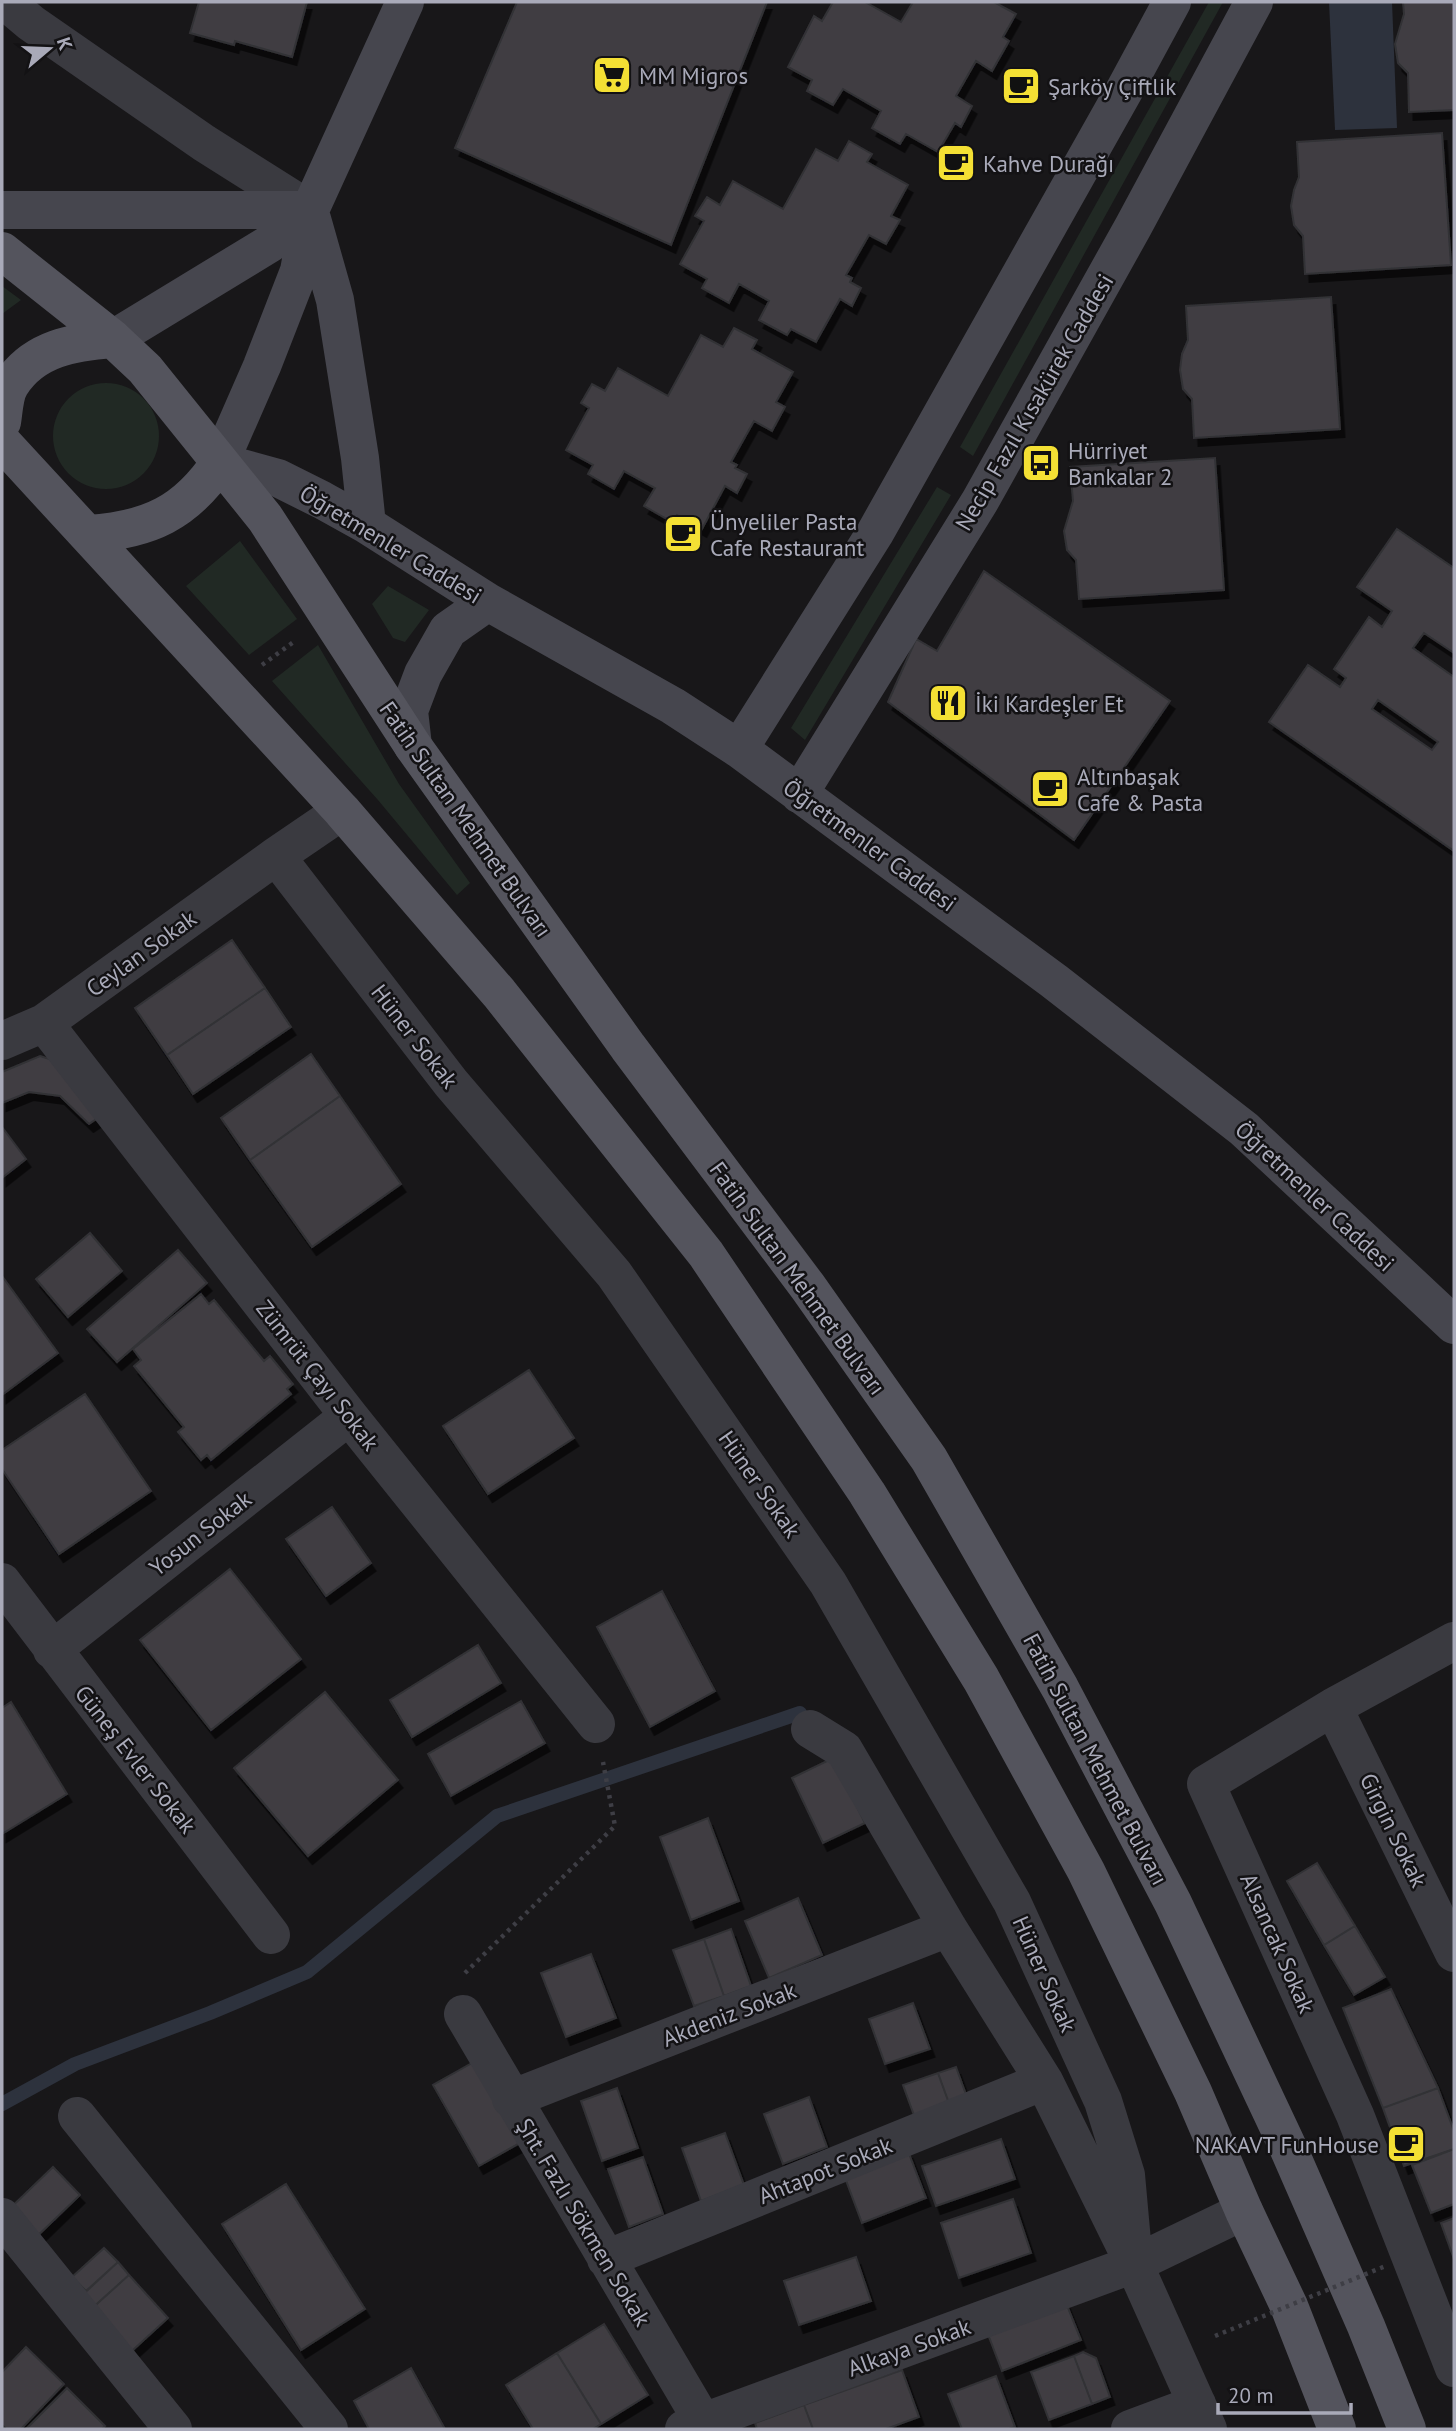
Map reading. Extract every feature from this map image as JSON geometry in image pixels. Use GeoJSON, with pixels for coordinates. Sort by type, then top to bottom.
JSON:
{"type":"FeatureCollection","features":[{"type":"Feature","properties":{"kind":"main road"},"geometry":{"type":"LineString","coordinates":[[88,534],[119,532],[146,525],[169,514],[195,495],[220,462],[262,366],[299,271],[310,210],[405,2]]}},
{"type":"Feature","properties":{"kind":"main road"},"geometry":{"type":"LineString","coordinates":[[739,749],[889,510],[1172,2]]}},
{"type":"Feature","properties":{"kind":"main road","name":"Necip Fazıl Kısakürek Caddesi"},"geometry":{"type":"LineString","coordinates":[[799,794],[980,501],[1127,238],[1254,2]]}},
{"type":"Feature","properties":{"kind":"main road"},"geometry":{"type":"LineString","coordinates":[[2,210],[310,210]]}},
{"type":"Feature","properties":{"kind":"main road"},"geometry":{"type":"LineString","coordinates":[[2,422],[9,386],[24,369],[41,356],[76,341],[113,339],[269,244],[310,210]]}},
{"type":"Feature","properties":{"kind":"main road"},"geometry":{"type":"LineString","coordinates":[[310,210],[337,312],[360,458],[367,525]]}},
{"type":"Feature","properties":{"kind":"main road","name":"Fatih Sultan Mehmet Bulvarı"},"geometry":{"type":"LineString","coordinates":[[2,251],[113,339],[145,369],[265,517],[413,746],[636,1058],[808,1287],[929,1459],[1060,1688],[1173,1903],[1291,2154],[1366,2326],[1407,2429]]}},
{"type":"Feature","properties":{"kind":"main road"},"geometry":{"type":"LineString","coordinates":[[2,442],[342,811],[499,993],[706,1254],[867,1493],[981,1679],[1086,1871],[1194,2092],[1244,2211],[1289,2306],[1337,2429]]}},
{"type":"Feature","properties":{"kind":"main road","name":"Öğretmenler Caddesi"},"geometry":{"type":"LineString","coordinates":[[220,462],[278,478],[367,525],[488,602],[673,706],[739,749],[1054,981],[1244,1129],[1454,1325]]}},
{"type":"Feature","properties":{"kind":"main road"},"geometry":{"type":"LineString","coordinates":[[413,746],[409,711],[423,674],[448,631],[488,602]]}},
{"type":"Feature","properties":{"kind":"street"},"geometry":{"type":"LineString","coordinates":[[6,2],[31,23],[204,143],[310,210]]}},
{"type":"Feature","properties":{"kind":"street"},"geometry":{"type":"LineString","coordinates":[[276,856],[342,811]]}},
{"type":"Feature","properties":{"kind":"street","name":"Ceylan Sokak"},"geometry":{"type":"LineString","coordinates":[[2,1041],[44,1023],[276,856]]}},
{"type":"Feature","properties":{"kind":"street","name":"Hüner Sokak"},"geometry":{"type":"LineString","coordinates":[[276,856],[450,1083],[614,1274],[828,1583],[1013,1902],[1103,2101],[1126,2175],[1134,2264]]}},
{"type":"Feature","properties":{"kind":"street","name":"Zümrüt Çayı Sokak"},"geometry":{"type":"LineString","coordinates":[[44,1023],[349,1416],[596,1724]]}},
{"type":"Feature","properties":{"kind":"street","name":"Yosun Sokak"},"geometry":{"type":"LineString","coordinates":[[52,1650],[349,1416]]}},
{"type":"Feature","properties":{"kind":"street","name":"Güneş Evler Sokak"},"geometry":{"type":"LineString","coordinates":[[2,1582],[271,1935]]}},
{"type":"Feature","properties":{"kind":"street","name":"Alsancak Sokak"},"geometry":{"type":"LineString","coordinates":[[1454,1641],[1333,1707],[1206,1784],[1355,2115],[1454,2368]]}},
{"type":"Feature","properties":{"kind":"street","name":"Girgin Sokak"},"geometry":{"type":"LineString","coordinates":[[1333,1707],[1454,1953]]}},
{"type":"Feature","properties":{"kind":"street"},"geometry":{"type":"LineString","coordinates":[[810,1729],[844,1750],[948,1928],[1044,2081],[1134,2264],[1203,2417],[1130,2429]]}},
{"type":"Feature","properties":{"kind":"street","name":"Akdeniz Sokak"},"geometry":{"type":"LineString","coordinates":[[511,2099],[948,1928]]}},
{"type":"Feature","properties":{"kind":"street","name":"Şht. Fazlı Sökmen Sokak"},"geometry":{"type":"LineString","coordinates":[[463,2014],[606,2259],[698,2427]]}},
{"type":"Feature","properties":{"kind":"street","name":"Ahtapot Sokak"},"geometry":{"type":"LineString","coordinates":[[606,2259],[1044,2081]]}},
{"type":"Feature","properties":{"kind":"street"},"geometry":{"type":"LineString","coordinates":[[77,2116],[329,2429]]}},
{"type":"Feature","properties":{"kind":"street","name":"Alkaya Sokak"},"geometry":{"type":"LineString","coordinates":[[698,2427],[1134,2264],[1244,2211]]}},
{"type":"Feature","properties":{"kind":"street"},"geometry":{"type":"LineString","coordinates":[[2,2217],[173,2429]]}},
{"type":"Feature","properties":{"kind":"path"},"geometry":{"type":"LineString","coordinates":[[259,667],[300,638]]}},
{"type":"Feature","properties":{"kind":"path"},"geometry":{"type":"LineString","coordinates":[[463,2014],[457,1981],[615,1826],[596,1724]]}},
{"type":"Feature","properties":{"kind":"path"},"geometry":{"type":"LineString","coordinates":[[1215,2336],[1388,2265]]}},
{"type":"Feature","properties":{"kind":"shaded area"},"geometry":{"type":"Polygon","coordinates":[[[1209,2],[1223,2],[973,456],[960,447],[1209,2]]]}},
{"type":"Feature","properties":{"kind":"shaded area"},"geometry":{"type":"Polygon","coordinates":[[[1329,2],[1392,2],[1397,128],[1335,130],[1329,2]]]}},
{"type":"Feature","properties":{"kind":"shaded area"},"geometry":{"type":"Polygon","coordinates":[[[2,286],[21,300],[2,314],[2,286]]]}},
{"type":"Feature","properties":{"kind":"shaded area"},"geometry":{"type":"Polygon","coordinates":[[[106,383],[126,387],[143,399],[155,416],[159,436],[155,456],[143,473],[126,485],[106,489],[86,485],[69,473],[57,456],[53,436],[57,416],[69,399],[86,387],[106,383]]]}},
{"type":"Feature","properties":{"kind":"shaded area"},"geometry":{"type":"Polygon","coordinates":[[[937,487],[951,495],[805,740],[791,728],[937,487]]]}},
{"type":"Feature","properties":{"kind":"shaded area"},"geometry":{"type":"Polygon","coordinates":[[[240,541],[297,619],[249,655],[186,586],[240,541]]]}},
{"type":"Feature","properties":{"kind":"shaded area"},"geometry":{"type":"Polygon","coordinates":[[[388,586],[429,610],[405,642],[393,638],[372,604],[388,586]]]}},
{"type":"Feature","properties":{"kind":"shaded area"},"geometry":{"type":"Polygon","coordinates":[[[318,645],[399,784],[470,883],[457,895],[378,800],[272,681],[318,645]]]}},
{"type":"Feature","properties":{"kind":"building"},"geometry":{"type":"Polygon","coordinates":[[[199,2],[307,2],[292,57],[235,41],[234,45],[190,33],[199,2]]]}},
{"type":"Feature","properties":{"kind":"building","name":"MM Migros"},"geometry":{"type":"Polygon","coordinates":[[[517,2],[767,2],[671,245],[455,148],[517,2]]]}},
{"type":"Feature","properties":{"kind":"building"},"geometry":{"type":"Polygon","coordinates":[[[833,2],[865,2],[901,22],[913,2],[994,2],[1016,14],[1003,37],[1009,41],[992,71],[976,61],[956,96],[972,106],[961,127],[955,123],[938,152],[906,134],[900,144],[872,128],[881,111],[843,89],[833,105],[807,91],[812,80],[788,67],[814,16],[822,21],[833,2]]]}},
{"type":"Feature","properties":{"kind":"building"},"geometry":{"type":"Polygon","coordinates":[[[1403,2],[1454,2],[1454,110],[1409,112],[1408,73],[1398,63],[1395,44],[1404,14],[1403,2]]]}},
{"type":"Feature","properties":{"kind":"building"},"geometry":{"type":"Polygon","coordinates":[[[1442,133],[1451,265],[1305,274],[1303,236],[1294,225],[1291,206],[1299,177],[1297,142],[1442,133]]]}},
{"type":"Feature","properties":{"kind":"building"},"geometry":{"type":"Polygon","coordinates":[[[849,141],[872,154],[867,162],[908,185],[891,216],[900,220],[886,244],[869,235],[846,275],[852,278],[850,282],[861,288],[852,306],[840,299],[816,342],[791,329],[787,335],[759,320],[769,301],[739,284],[729,303],[702,288],[707,279],[680,264],[704,221],[695,216],[707,197],[720,205],[733,181],[783,209],[816,149],[838,161],[849,141]]]}},
{"type":"Feature","properties":{"kind":"building"},"geometry":{"type":"Polygon","coordinates":[[[1331,297],[1340,429],[1194,438],[1192,399],[1183,389],[1180,370],[1182,354],[1188,340],[1186,306],[1331,297]]]}},
{"type":"Feature","properties":{"kind":"building"},"geometry":{"type":"Polygon","coordinates":[[[734,328],[757,340],[752,349],[793,372],[776,402],[785,407],[772,431],[754,421],[731,462],[737,465],[735,468],[747,474],[737,493],[725,486],[702,529],[677,515],[672,522],[644,506],[655,488],[624,471],[614,489],[588,474],[593,465],[566,450],[589,408],[581,403],[592,384],[605,391],[618,368],[668,396],[701,335],[723,347],[734,328]]]}},
{"type":"Feature","properties":{"kind":"building"},"geometry":{"type":"Polygon","coordinates":[[[1215,458],[1224,590],[1079,599],[1076,560],[1067,550],[1064,531],[1073,501],[1070,467],[1215,458]]]}},
{"type":"Feature","properties":{"kind":"building"},"geometry":{"type":"Polygon","coordinates":[[[1397,529],[1454,568],[1454,653],[1424,633],[1413,648],[1454,677],[1454,851],[1269,722],[1308,665],[1340,687],[1346,678],[1334,669],[1369,617],[1382,627],[1392,611],[1357,587],[1397,529]],[[1378,700],[1372,709],[1432,750],[1438,742],[1378,700]]]}},
{"type":"Feature","properties":{"kind":"building"},"geometry":{"type":"Polygon","coordinates":[[[984,571],[1170,701],[1074,840],[888,702],[916,639],[937,651],[984,571]]]}},
{"type":"Feature","properties":{"kind":"building"},"geometry":{"type":"Polygon","coordinates":[[[232,940],[265,988],[167,1055],[135,1008],[232,940]]]}},
{"type":"Feature","properties":{"kind":"building"},"geometry":{"type":"Polygon","coordinates":[[[265,988],[291,1027],[193,1094],[167,1055],[265,988]]]}},
{"type":"Feature","properties":{"kind":"building"},"geometry":{"type":"Polygon","coordinates":[[[311,1054],[340,1096],[250,1160],[221,1118],[311,1054]]]}},
{"type":"Feature","properties":{"kind":"building"},"geometry":{"type":"Polygon","coordinates":[[[40,1056],[68,1065],[105,1113],[89,1124],[60,1096],[29,1092],[2,1103],[2,1072],[40,1056]]]}},
{"type":"Feature","properties":{"kind":"building"},"geometry":{"type":"Polygon","coordinates":[[[340,1096],[401,1184],[312,1247],[250,1160],[340,1096]]]}},
{"type":"Feature","properties":{"kind":"building"},"geometry":{"type":"Polygon","coordinates":[[[2,1127],[26,1159],[2,1178],[2,1127]]]}},
{"type":"Feature","properties":{"kind":"building"},"geometry":{"type":"Polygon","coordinates":[[[90,1233],[122,1271],[68,1317],[36,1279],[90,1233]]]}},
{"type":"Feature","properties":{"kind":"building"},"geometry":{"type":"Polygon","coordinates":[[[178,1250],[207,1283],[117,1362],[87,1329],[178,1250]]]}},
{"type":"Feature","properties":{"kind":"building"},"geometry":{"type":"Polygon","coordinates":[[[2,1276],[58,1353],[2,1395],[2,1276]]]}},
{"type":"Feature","properties":{"kind":"building"},"geometry":{"type":"Polygon","coordinates":[[[201,1294],[209,1304],[214,1300],[264,1361],[270,1356],[293,1384],[287,1389],[291,1394],[211,1460],[207,1455],[201,1460],[178,1432],[184,1427],[134,1366],[141,1360],[133,1349],[201,1294]]]}},
{"type":"Feature","properties":{"kind":"building"},"geometry":{"type":"Polygon","coordinates":[[[529,1370],[574,1438],[488,1494],[443,1426],[529,1370]]]}},
{"type":"Feature","properties":{"kind":"building"},"geometry":{"type":"Polygon","coordinates":[[[85,1394],[151,1491],[59,1554],[2,1469],[2,1450],[85,1394]]]}},
{"type":"Feature","properties":{"kind":"building"},"geometry":{"type":"Polygon","coordinates":[[[332,1507],[371,1563],[326,1596],[286,1539],[332,1507]]]}},
{"type":"Feature","properties":{"kind":"building"},"geometry":{"type":"Polygon","coordinates":[[[230,1569],[301,1659],[211,1730],[140,1640],[230,1569]]]}},
{"type":"Feature","properties":{"kind":"building"},"geometry":{"type":"Polygon","coordinates":[[[662,1591],[715,1691],[650,1727],[597,1627],[662,1591]]]}},
{"type":"Feature","properties":{"kind":"building"},"geometry":{"type":"Polygon","coordinates":[[[478,1645],[501,1683],[412,1737],[390,1700],[478,1645]]]}},
{"type":"Feature","properties":{"kind":"building"},"geometry":{"type":"Polygon","coordinates":[[[325,1692],[398,1780],[308,1856],[234,1768],[325,1692]]]}},
{"type":"Feature","properties":{"kind":"building"},"geometry":{"type":"Polygon","coordinates":[[[521,1701],[545,1743],[451,1796],[428,1754],[521,1701]]]}},
{"type":"Feature","properties":{"kind":"building"},"geometry":{"type":"Polygon","coordinates":[[[11,1702],[67,1794],[2,1834],[2,1708],[11,1702]]]}},
{"type":"Feature","properties":{"kind":"building"},"geometry":{"type":"Polygon","coordinates":[[[833,1758],[865,1823],[823,1843],[792,1778],[833,1758]]]}},
{"type":"Feature","properties":{"kind":"building"},"geometry":{"type":"Polygon","coordinates":[[[708,1818],[739,1901],[691,1920],[660,1837],[708,1818]]]}},
{"type":"Feature","properties":{"kind":"building"},"geometry":{"type":"Polygon","coordinates":[[[1317,1863],[1355,1926],[1324,1945],[1287,1881],[1317,1863]]]}},
{"type":"Feature","properties":{"kind":"building"},"geometry":{"type":"Polygon","coordinates":[[[798,1898],[822,1955],[769,1978],[745,1921],[798,1898]]]}},
{"type":"Feature","properties":{"kind":"building"},"geometry":{"type":"Polygon","coordinates":[[[1355,1926],[1385,1977],[1354,1995],[1324,1945],[1355,1926]]]}},
{"type":"Feature","properties":{"kind":"building"},"geometry":{"type":"Polygon","coordinates":[[[731,1929],[751,1986],[724,1996],[704,1939],[731,1929]]]}},
{"type":"Feature","properties":{"kind":"building"},"geometry":{"type":"Polygon","coordinates":[[[704,1939],[724,1996],[694,2006],[673,1950],[704,1939]]]}},
{"type":"Feature","properties":{"kind":"building"},"geometry":{"type":"Polygon","coordinates":[[[591,1954],[616,2018],[566,2037],[541,1973],[591,1954]]]}},
{"type":"Feature","properties":{"kind":"building"},"geometry":{"type":"Polygon","coordinates":[[[1391,1989],[1438,2088],[1383,2108],[1343,2008],[1391,1989]]]}},
{"type":"Feature","properties":{"kind":"building"},"geometry":{"type":"Polygon","coordinates":[[[913,2003],[930,2049],[885,2064],[869,2019],[913,2003]]]}},
{"type":"Feature","properties":{"kind":"building"},"geometry":{"type":"Polygon","coordinates":[[[479,2059],[525,2140],[479,2166],[433,2085],[479,2059]]]}},
{"type":"Feature","properties":{"kind":"building"},"geometry":{"type":"Polygon","coordinates":[[[956,2067],[968,2100],[950,2106],[938,2073],[956,2067]]]}},
{"type":"Feature","properties":{"kind":"building"},"geometry":{"type":"Polygon","coordinates":[[[938,2073],[950,2106],[915,2118],[903,2085],[938,2073]]]}},
{"type":"Feature","properties":{"kind":"building"},"geometry":{"type":"Polygon","coordinates":[[[617,2088],[638,2148],[602,2161],[581,2101],[617,2088]]]}},
{"type":"Feature","properties":{"kind":"building"},"geometry":{"type":"Polygon","coordinates":[[[1438,2088],[1454,2131],[1454,2149],[1404,2166],[1383,2108],[1438,2088]]]}},
{"type":"Feature","properties":{"kind":"building"},"geometry":{"type":"Polygon","coordinates":[[[809,2097],[827,2147],[783,2164],[764,2114],[809,2097]]]}},
{"type":"Feature","properties":{"kind":"building"},"geometry":{"type":"Polygon","coordinates":[[[725,2133],[744,2185],[701,2201],[682,2148],[725,2133]]]}},
{"type":"Feature","properties":{"kind":"building"},"geometry":{"type":"Polygon","coordinates":[[[1001,2139],[1015,2179],[936,2206],[922,2166],[1001,2139]]]}},
{"type":"Feature","properties":{"kind":"building"},"geometry":{"type":"Polygon","coordinates":[[[1454,2149],[1454,2204],[1431,2213],[1412,2165],[1454,2149]]]}},
{"type":"Feature","properties":{"kind":"building"},"geometry":{"type":"Polygon","coordinates":[[[908,2151],[926,2198],[862,2223],[844,2175],[908,2151]]]}},
{"type":"Feature","properties":{"kind":"building"},"geometry":{"type":"Polygon","coordinates":[[[643,2157],[663,2214],[629,2227],[608,2169],[643,2157]]]}},
{"type":"Feature","properties":{"kind":"building"},"geometry":{"type":"Polygon","coordinates":[[[53,2167],[80,2195],[29,2244],[2,2216],[53,2167]]]}},
{"type":"Feature","properties":{"kind":"building"},"geometry":{"type":"Polygon","coordinates":[[[286,2184],[365,2309],[301,2350],[222,2224],[286,2184]]]}},
{"type":"Feature","properties":{"kind":"building"},"geometry":{"type":"Polygon","coordinates":[[[1013,2199],[1031,2253],[959,2278],[941,2223],[1013,2199]]]}},
{"type":"Feature","properties":{"kind":"building"},"geometry":{"type":"Polygon","coordinates":[[[1454,2218],[1454,2259],[1441,2223],[1454,2218]]]}},
{"type":"Feature","properties":{"kind":"building"},"geometry":{"type":"Polygon","coordinates":[[[104,2248],[118,2262],[86,2291],[72,2277],[104,2248]]]}},
{"type":"Feature","properties":{"kind":"building"},"geometry":{"type":"Polygon","coordinates":[[[856,2257],[871,2301],[799,2325],[784,2281],[856,2257]]]}},
{"type":"Feature","properties":{"kind":"building"},"geometry":{"type":"Polygon","coordinates":[[[118,2262],[129,2275],[89,2311],[78,2299],[118,2262]]]}},
{"type":"Feature","properties":{"kind":"building"},"geometry":{"type":"Polygon","coordinates":[[[129,2275],[168,2318],[122,2360],[82,2317],[129,2275]]]}},
{"type":"Feature","properties":{"kind":"building"},"geometry":{"type":"Polygon","coordinates":[[[1064,2298],[1081,2340],[1002,2371],[986,2329],[1064,2298]]]}},
{"type":"Feature","properties":{"kind":"building"},"geometry":{"type":"Polygon","coordinates":[[[604,2324],[648,2395],[601,2424],[557,2353],[604,2324]]]}},
{"type":"Feature","properties":{"kind":"building"},"geometry":{"type":"Polygon","coordinates":[[[26,2347],[64,2384],[21,2429],[6,2429],[2,2425],[2,2372],[26,2347]]]}},
{"type":"Feature","properties":{"kind":"building"},"geometry":{"type":"Polygon","coordinates":[[[1083,2352],[1096,2358],[1110,2397],[1092,2404],[1074,2356],[1083,2352]]]}},
{"type":"Feature","properties":{"kind":"building"},"geometry":{"type":"Polygon","coordinates":[[[557,2353],[601,2424],[593,2429],[533,2429],[506,2385],[557,2353]]]}},
{"type":"Feature","properties":{"kind":"building"},"geometry":{"type":"Polygon","coordinates":[[[1074,2356],[1092,2404],[1049,2420],[1031,2372],[1074,2356]]]}},
{"type":"Feature","properties":{"kind":"building"},"geometry":{"type":"Polygon","coordinates":[[[411,2368],[445,2429],[369,2429],[354,2401],[411,2368]]]}},
{"type":"Feature","properties":{"kind":"building"},"geometry":{"type":"Polygon","coordinates":[[[902,2370],[919,2417],[886,2429],[813,2429],[804,2405],[902,2370]]]}},
{"type":"Feature","properties":{"kind":"building"},"geometry":{"type":"Polygon","coordinates":[[[996,2376],[1015,2427],[962,2429],[948,2394],[996,2376]]]}},
{"type":"Feature","properties":{"kind":"building"},"geometry":{"type":"Polygon","coordinates":[[[67,2388],[105,2426],[102,2429],[26,2429],[67,2388]]]}},
{"type":"Feature","properties":{"kind":"building"},"geometry":{"type":"Polygon","coordinates":[[[804,2405],[813,2429],[757,2429],[755,2423],[804,2405]]]}},
{"type":"Feature","properties":{"kind":"waterway"},"geometry":{"type":"LineString","coordinates":[[2,2104],[75,2064],[210,2013],[307,1972],[497,1816],[800,1713]]}},
{"type":"Feature","properties":{"kind":"place","name":"MM Migros"},"geometry":{"type":"Point","coordinates":[612,75]}},
{"type":"Feature","properties":{"kind":"place","name":"Şarköy Çiftlik"},"geometry":{"type":"Point","coordinates":[1021,86]}},
{"type":"Feature","properties":{"kind":"place","name":"Kahve Durağı"},"geometry":{"type":"Point","coordinates":[956,163]}},
{"type":"Feature","properties":{"kind":"place","name":"Hürriyet Bankalar 2"},"geometry":{"type":"Point","coordinates":[1041,463]}},
{"type":"Feature","properties":{"kind":"place","name":"Ünyeliler Pasta Cafe Restaurant"},"geometry":{"type":"Point","coordinates":[683,534]}},
{"type":"Feature","properties":{"kind":"place","name":"İki Kardeşler Et"},"geometry":{"type":"Point","coordinates":[948,703]}},
{"type":"Feature","properties":{"kind":"place","name":"Altınbaşak Cafe & Pasta"},"geometry":{"type":"Point","coordinates":[1050,789]}},
{"type":"Feature","properties":{"kind":"place","name":"NAKAVT FunHouse"},"geometry":{"type":"Point","coordinates":[1406,2144]}}]}
